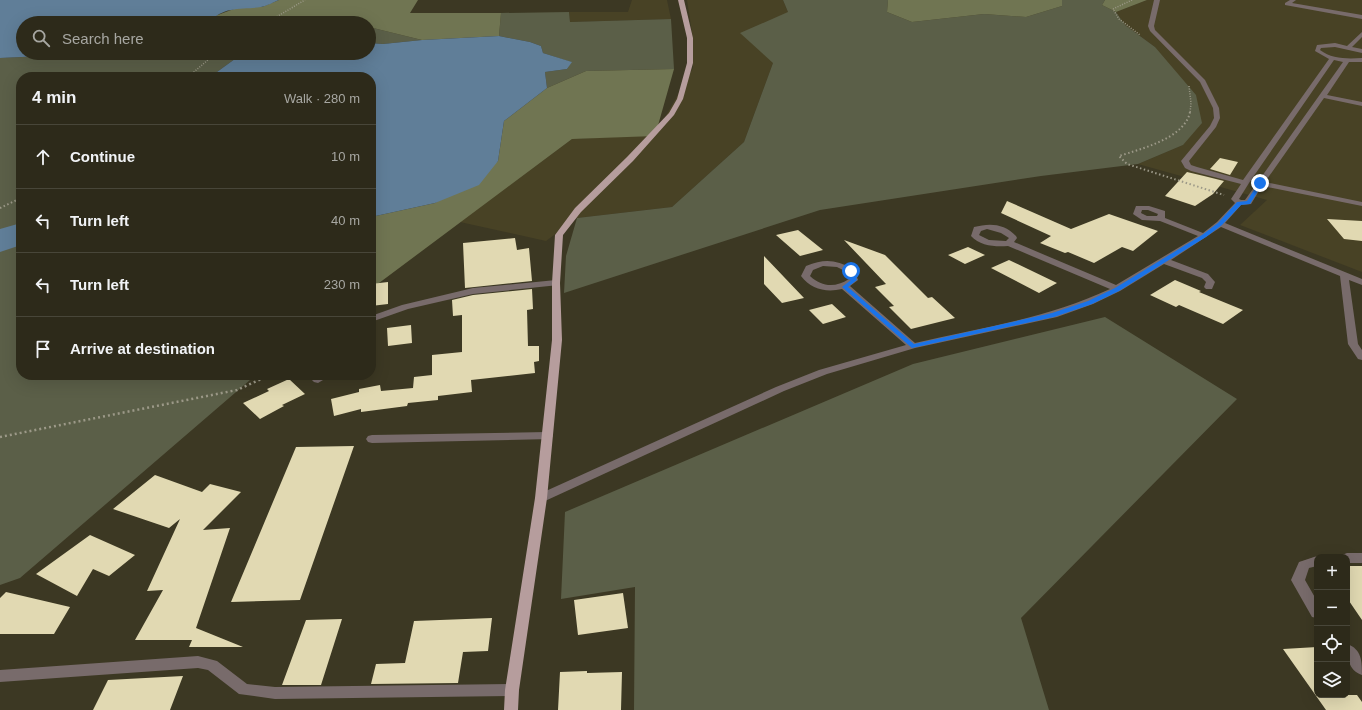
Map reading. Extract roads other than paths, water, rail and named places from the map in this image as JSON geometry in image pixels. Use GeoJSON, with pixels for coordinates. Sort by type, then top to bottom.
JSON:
{"type":"FeatureCollection","features":[{"type":"Feature","properties":{"kind":"main road"},"geometry":{"type":"LineString","coordinates":[[511,710],[512,690],[541,498],[557,340],[556,283],[559,235],[578,210],[630,159],[672,114],[680,99],[690,63],[690,38],[681,0]]}},
{"type":"Feature","properties":{"kind":"street"},"geometry":{"type":"LineString","coordinates":[[1157,0],[1151,26],[1152,31],[1203,81],[1216,108],[1217,118],[1213,127],[1185,161],[1194,169],[1245,183]]}},
{"type":"Feature","properties":{"kind":"street"},"geometry":{"type":"LineString","coordinates":[[1292,0],[1287,4],[1362,18]]}},
{"type":"Feature","properties":{"kind":"street"},"geometry":{"type":"LineString","coordinates":[[1349,47],[1362,34]]}},
{"type":"Feature","properties":{"kind":"street"},"geometry":{"type":"LineString","coordinates":[[1362,51],[1349,47],[1329,45],[1319,46],[1317,50],[1322,54],[1333,58],[1362,60]]}},
{"type":"Feature","properties":{"kind":"street"},"geometry":{"type":"LineString","coordinates":[[541,498],[780,389],[823,372],[912,346],[1054,315],[1090,302],[1117,289],[1165,261],[1220,224],[1237,201],[1245,183],[1333,58]]}},
{"type":"Feature","properties":{"kind":"street"},"geometry":{"type":"LineString","coordinates":[[1237,201],[1248,202],[1260,183],[1324,96],[1347,60]]}},
{"type":"Feature","properties":{"kind":"street"},"geometry":{"type":"LineString","coordinates":[[1324,96],[1362,104]]}},
{"type":"Feature","properties":{"kind":"street"},"geometry":{"type":"LineString","coordinates":[[1260,183],[1362,204]]}},
{"type":"Feature","properties":{"kind":"street"},"geometry":{"type":"LineString","coordinates":[[1161,219],[1204,236]]}},
{"type":"Feature","properties":{"kind":"street"},"geometry":{"type":"LineString","coordinates":[[1220,224],[1362,282]]}},
{"type":"Feature","properties":{"kind":"street"},"geometry":{"type":"LineString","coordinates":[[1009,242],[1117,289]]}},
{"type":"Feature","properties":{"kind":"street"},"geometry":{"type":"LineString","coordinates":[[1165,261],[1205,276],[1211,282],[1209,287]]}},
{"type":"Feature","properties":{"kind":"street"},"geometry":{"type":"LineString","coordinates":[[845,287],[854,280],[853,276],[851,271],[839,265],[822,263],[809,268],[805,276],[813,284],[828,289],[845,287],[912,346]]}},
{"type":"Feature","properties":{"kind":"street"},"geometry":{"type":"LineString","coordinates":[[1344,275],[1353,344],[1362,357]]}},
{"type":"Feature","properties":{"kind":"street"},"geometry":{"type":"LineString","coordinates":[[376,317],[405,307],[474,291],[556,283]]}},
{"type":"Feature","properties":{"kind":"street"},"geometry":{"type":"LineString","coordinates":[[372,439],[547,436]]}},
{"type":"Feature","properties":{"kind":"street"},"geometry":{"type":"LineString","coordinates":[[1350,558],[1362,558]]}},
{"type":"Feature","properties":{"kind":"street"},"geometry":{"type":"LineString","coordinates":[[1314,562],[1304,565],[1298,580],[1314,608]]}},
{"type":"Feature","properties":{"kind":"street"},"geometry":{"type":"LineString","coordinates":[[1350,654],[1362,669]]}},
{"type":"Feature","properties":{"kind":"street"},"geometry":{"type":"LineString","coordinates":[[0,676],[198,662],[212,665],[244,690],[275,692],[512,690]]}},
{"type":"Feature","properties":{"kind":"water"},"geometry":{"type":"Polygon","coordinates":[[[0,0],[279,0],[261,7],[234,9],[220,13],[216,16],[16,16],[16,57],[0,58],[0,0]]]}},
{"type":"Feature","properties":{"kind":"water"},"geometry":{"type":"Polygon","coordinates":[[[499,36],[530,42],[541,46],[543,53],[572,62],[567,69],[545,72],[547,88],[504,121],[498,161],[479,185],[435,203],[376,216],[376,72],[217,72],[233,60],[376,60],[376,44],[499,36]]]}},
{"type":"Feature","properties":{"kind":"water"},"geometry":{"type":"Polygon","coordinates":[[[16,224],[16,247],[0,252],[0,229],[16,224]]]}}]}
